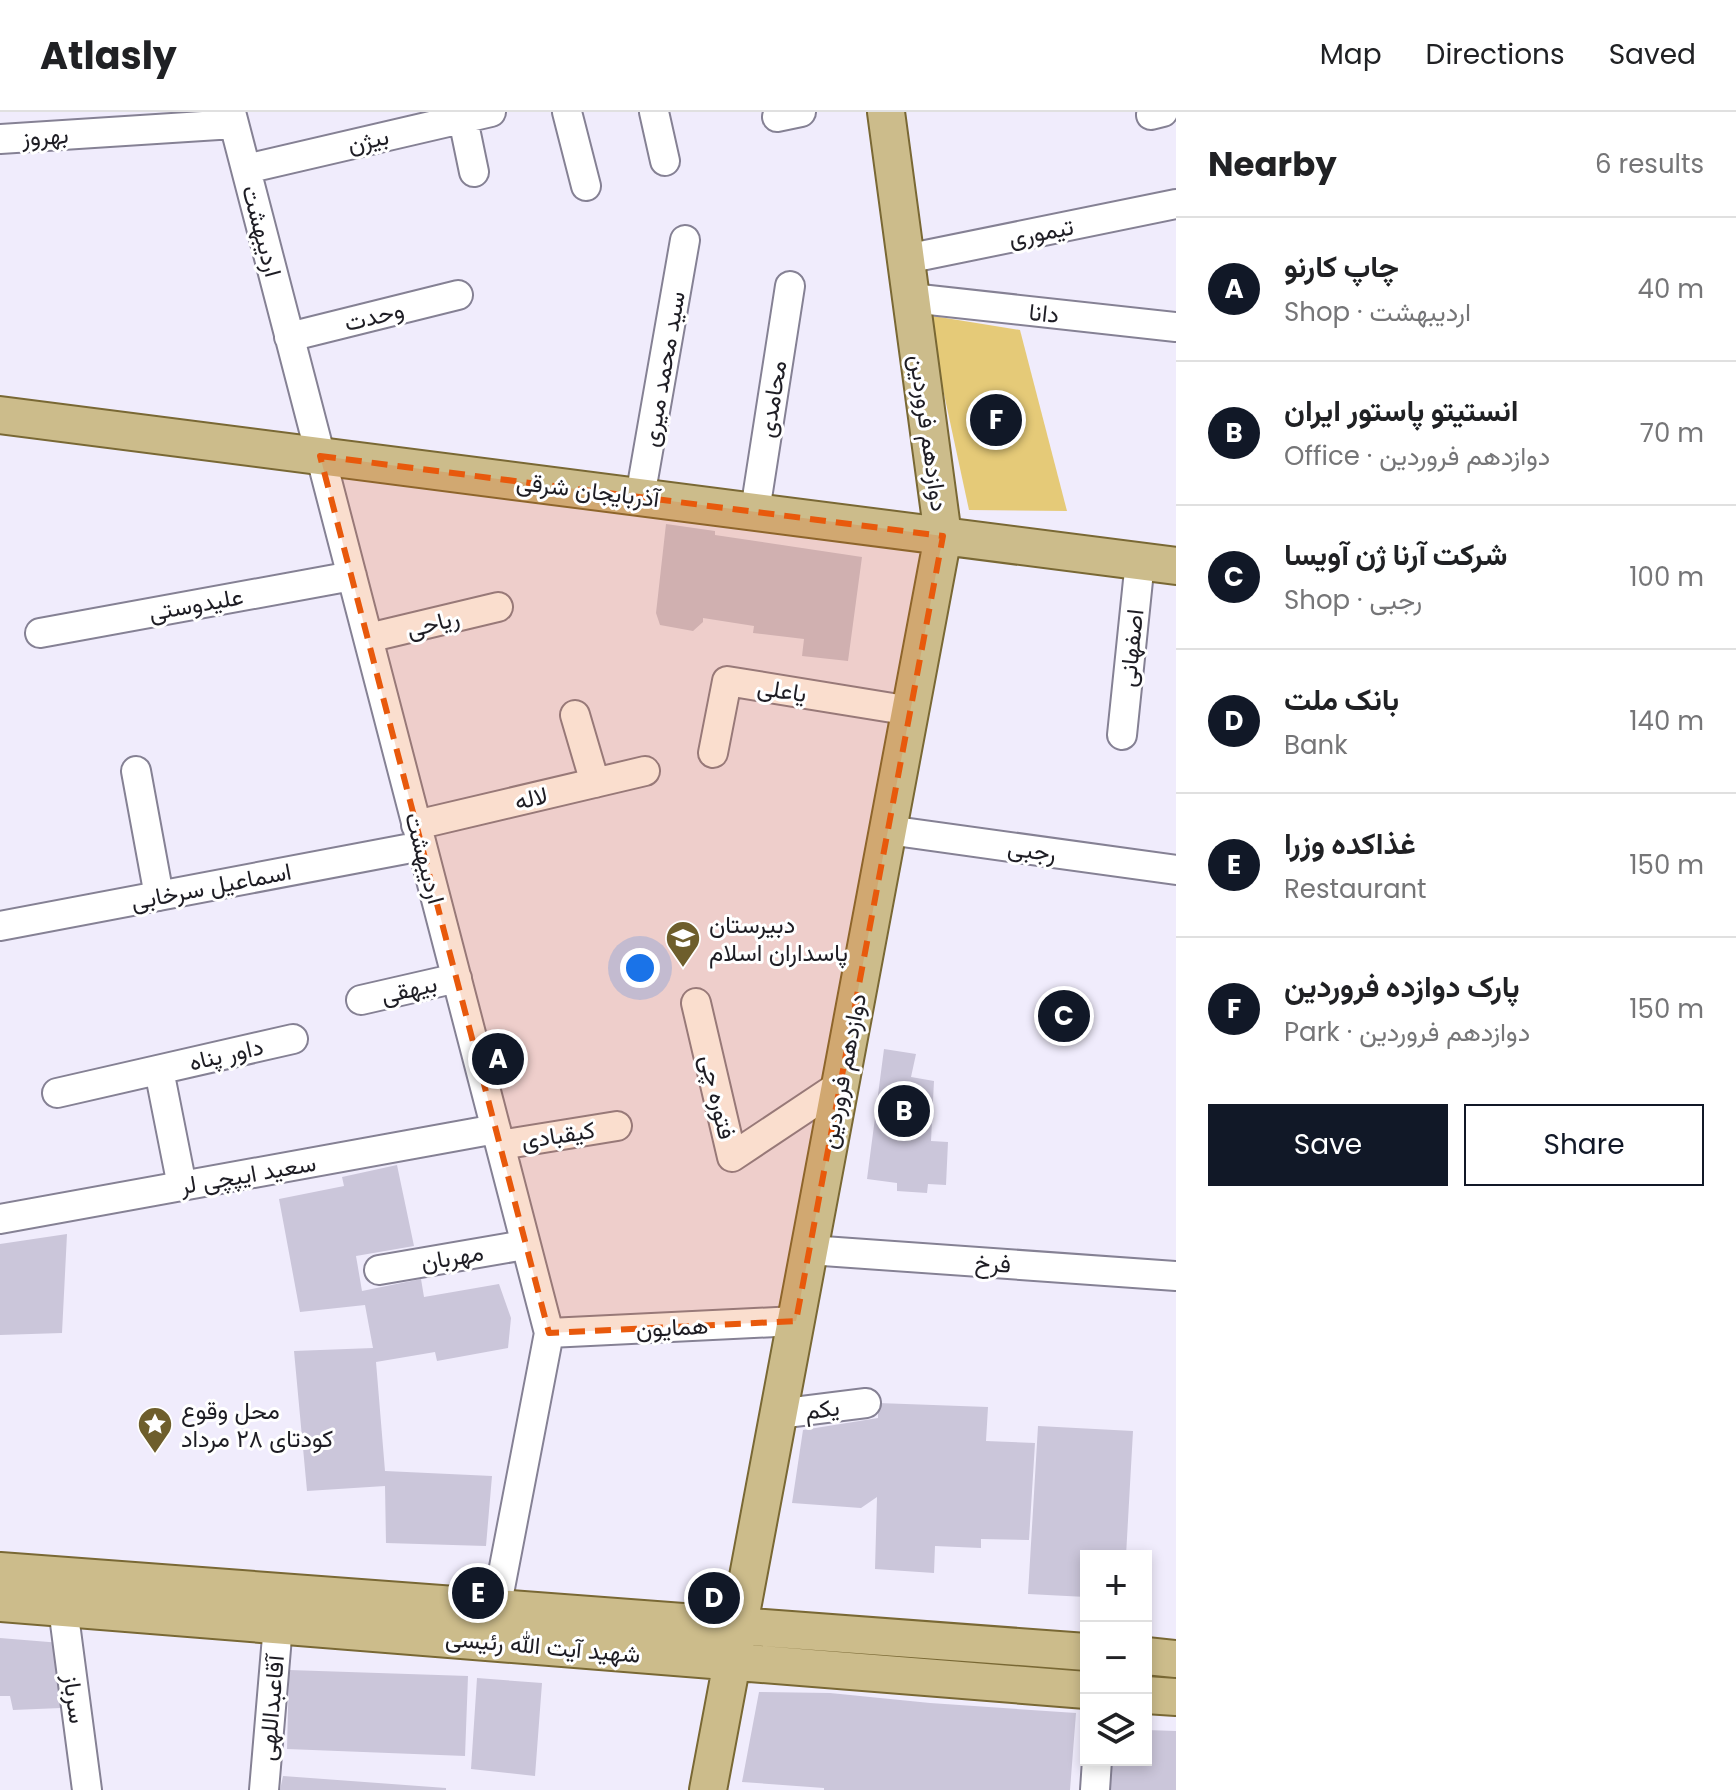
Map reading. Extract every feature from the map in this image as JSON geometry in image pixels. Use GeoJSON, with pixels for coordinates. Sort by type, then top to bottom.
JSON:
{"type":"FeatureCollection","features":[{"type":"Feature","properties":{"kind":"main road","name":"دوازدهم فروردین"},"geometry":{"type":"LineString","coordinates":[[708,1790],[943,536],[886,112]]}},
{"type":"Feature","properties":{"kind":"main road","name":"آذربایجان شرقی"},"geometry":{"type":"LineString","coordinates":[[0,415],[1176,566]]}},
{"type":"Feature","properties":{"kind":"main road","name":"شهید آیت الله رئیسی"},"geometry":{"type":"LineString","coordinates":[[0,1571],[493,1625],[732,1662],[1080,1690]]}},
{"type":"Feature","properties":{"kind":"main road","name":"شهید آیت الله رئیسی"},"geometry":{"type":"LineString","coordinates":[[0,1603],[278,1625],[738,1626],[1080,1652]]}},
{"type":"Feature","properties":{"kind":"main road"},"geometry":{"type":"LineString","coordinates":[[1152,1657],[1176,1659]]}},
{"type":"Feature","properties":{"kind":"main road"},"geometry":{"type":"LineString","coordinates":[[1152,1695],[1176,1697]]}},
{"type":"Feature","properties":{"kind":"street","name":"بیژن"},"geometry":{"type":"LineString","coordinates":[[246,169],[491,112]]}},
{"type":"Feature","properties":{"kind":"street"},"geometry":{"type":"LineString","coordinates":[[567,112],[586,186]]}},
{"type":"Feature","properties":{"kind":"street"},"geometry":{"type":"LineString","coordinates":[[654,112],[665,161]]}},
{"type":"Feature","properties":{"kind":"street","name":"بهروز"},"geometry":{"type":"LineString","coordinates":[[0,139],[233,118]]}},
{"type":"Feature","properties":{"kind":"street","name":"اردیبهشت"},"geometry":{"type":"LineString","coordinates":[[233,118],[549,1333],[493,1625]]}},
{"type":"Feature","properties":{"kind":"street"},"geometry":{"type":"LineString","coordinates":[[463,119],[474,172]]}},
{"type":"Feature","properties":{"kind":"street","name":"تیموری"},"geometry":{"type":"LineString","coordinates":[[906,259],[1176,204]]}},
{"type":"Feature","properties":{"kind":"street","name":"سید محمد میری"},"geometry":{"type":"LineString","coordinates":[[640,497],[685,240]]}},
{"type":"Feature","properties":{"kind":"street","name":"محامدی"},"geometry":{"type":"LineString","coordinates":[[755,511],[790,286]]}},
{"type":"Feature","properties":{"kind":"street","name":"وحدت"},"geometry":{"type":"LineString","coordinates":[[289,337],[458,295]]}},
{"type":"Feature","properties":{"kind":"street","name":"دانا"},"geometry":{"type":"LineString","coordinates":[[911,298],[1176,327]]}},
{"type":"Feature","properties":{"kind":"street","name":"اصفهانی"},"geometry":{"type":"LineString","coordinates":[[1122,735],[1140,561]]}},
{"type":"Feature","properties":{"kind":"street","name":"علیدوستی"},"geometry":{"type":"LineString","coordinates":[[40,633],[352,576]]}},
{"type":"Feature","properties":{"kind":"street","name":"ریاحی"},"geometry":{"type":"LineString","coordinates":[[368,638],[498,607]]}},
{"type":"Feature","properties":{"kind":"street","name":"یاعلی"},"geometry":{"type":"LineString","coordinates":[[713,753],[727,681],[911,711]]}},
{"type":"Feature","properties":{"kind":"street"},"geometry":{"type":"LineString","coordinates":[[575,715],[595,783]]}},
{"type":"Feature","properties":{"kind":"street"},"geometry":{"type":"LineString","coordinates":[[136,771],[159,896]]}},
{"type":"Feature","properties":{"kind":"street","name":"لاله"},"geometry":{"type":"LineString","coordinates":[[419,836],[645,771]]}},
{"type":"Feature","properties":{"kind":"street","name":"رجبی"},"geometry":{"type":"LineString","coordinates":[[888,830],[1176,870]]}},
{"type":"Feature","properties":{"kind":"street","name":"اسماعیل سرخابی"},"geometry":{"type":"LineString","coordinates":[[0,926],[159,896],[419,836]]}},
{"type":"Feature","properties":{"kind":"street","name":"بیهقی"},"geometry":{"type":"LineString","coordinates":[[361,1000],[457,978]]}},
{"type":"Feature","properties":{"kind":"street","name":"فتوره چی"},"geometry":{"type":"LineString","coordinates":[[696,1003],[732,1157],[840,1085]]}},
{"type":"Feature","properties":{"kind":"street","name":"داور پناه"},"geometry":{"type":"LineString","coordinates":[[57,1093],[293,1039]]}},
{"type":"Feature","properties":{"kind":"street","name":"داور پناه"},"geometry":{"type":"LineString","coordinates":[[159,1070],[182,1186]]}},
{"type":"Feature","properties":{"kind":"street","name":"کیقبادی"},"geometry":{"type":"LineString","coordinates":[[498,1137],[617,1126]]}},
{"type":"Feature","properties":{"kind":"street","name":"سعید ایپچی لر"},"geometry":{"type":"LineString","coordinates":[[0,1219],[182,1186],[498,1137]]}},
{"type":"Feature","properties":{"kind":"street","name":"مهربان"},"geometry":{"type":"LineString","coordinates":[[379,1270],[525,1245]]}},
{"type":"Feature","properties":{"kind":"street","name":"فرخ"},"geometry":{"type":"LineString","coordinates":[[809,1250],[1176,1276]]}},
{"type":"Feature","properties":{"kind":"street","name":"همایون"},"geometry":{"type":"LineString","coordinates":[[549,1333],[796,1321]]}},
{"type":"Feature","properties":{"kind":"street","name":"یکم"},"geometry":{"type":"LineString","coordinates":[[778,1414],[866,1403]]}},
{"type":"Feature","properties":{"kind":"street","name":"سرباز"},"geometry":{"type":"LineString","coordinates":[[63,1608],[87,1790]]}},
{"type":"Feature","properties":{"kind":"street","name":"آقاعبداللهی"},"geometry":{"type":"LineString","coordinates":[[264,1790],[278,1625]]}},
{"type":"Feature","properties":{"kind":"street"},"geometry":{"type":"LineString","coordinates":[[1095,1790],[1097,1766]]}},
{"type":"Feature","properties":{"kind":"highlighted area"},"geometry":{"type":"Polygon","coordinates":[[[320,456],[943,536],[796,1321],[549,1333],[320,456]]]}},
{"type":"Feature","properties":{"kind":"shaded area"},"geometry":{"type":"Polygon","coordinates":[[[927,315],[1020,330],[1067,511],[969,510],[927,315]]]}},
{"type":"Feature","properties":{"kind":"building"},"geometry":{"type":"Polygon","coordinates":[[[666,524],[715,531],[715,535],[862,557],[848,661],[802,656],[804,639],[753,633],[754,626],[703,618],[703,622],[693,631],[660,625],[656,613],[666,524]]]}},
{"type":"Feature","properties":{"kind":"building"},"geometry":{"type":"Polygon","coordinates":[[[884,1049],[916,1054],[911,1077],[934,1081],[931,1141],[948,1142],[946,1185],[928,1184],[927,1193],[897,1191],[897,1183],[867,1179],[884,1049]]]}},
{"type":"Feature","properties":{"kind":"building"},"geometry":{"type":"Polygon","coordinates":[[[397,1165],[414,1246],[356,1256],[362,1291],[421,1279],[424,1297],[499,1284],[511,1318],[508,1348],[437,1361],[435,1352],[376,1362],[385,1471],[492,1476],[486,1546],[386,1543],[385,1486],[307,1491],[294,1351],[373,1348],[365,1305],[300,1312],[279,1199],[344,1186],[342,1177],[397,1165]]]}},
{"type":"Feature","properties":{"kind":"building"},"geometry":{"type":"Polygon","coordinates":[[[67,1234],[62,1333],[0,1335],[0,1244],[67,1234]]]}},
{"type":"Feature","properties":{"kind":"building"},"geometry":{"type":"Polygon","coordinates":[[[878,1403],[988,1407],[986,1441],[1035,1443],[1029,1540],[981,1539],[981,1548],[935,1546],[934,1573],[875,1569],[877,1497],[861,1508],[792,1503],[803,1430],[878,1418],[878,1403]]]}},
{"type":"Feature","properties":{"kind":"building"},"geometry":{"type":"Polygon","coordinates":[[[1038,1426],[1133,1431],[1126,1550],[1080,1550],[1080,1597],[1028,1594],[1038,1426]]]}},
{"type":"Feature","properties":{"kind":"building"},"geometry":{"type":"Polygon","coordinates":[[[0,1638],[61,1643],[67,1695],[60,1695],[61,1708],[13,1710],[10,1696],[0,1696],[0,1638]]]}},
{"type":"Feature","properties":{"kind":"building"},"geometry":{"type":"Polygon","coordinates":[[[289,1670],[468,1676],[465,1756],[287,1749],[289,1670]]]}},
{"type":"Feature","properties":{"kind":"building"},"geometry":{"type":"Polygon","coordinates":[[[477,1678],[542,1683],[535,1776],[471,1769],[477,1678]]]}},
{"type":"Feature","properties":{"kind":"building"},"geometry":{"type":"Polygon","coordinates":[[[759,1692],[830,1693],[1076,1713],[1070,1790],[824,1790],[742,1782],[759,1692]]]}},
{"type":"Feature","properties":{"kind":"building"},"geometry":{"type":"Polygon","coordinates":[[[1152,1730],[1176,1731],[1176,1790],[1107,1790],[1109,1766],[1152,1766],[1152,1730]]]}},
{"type":"Feature","properties":{"kind":"building"},"geometry":{"type":"Polygon","coordinates":[[[283,1776],[446,1788],[446,1790],[280,1790],[283,1776]]]}},
{"type":"Feature","properties":{"kind":"place","name":"پارک دوازده فروردین"},"geometry":{"type":"Point","coordinates":[996,420]}},
{"type":"Feature","properties":{"kind":"place","name":"دبیرستان پاسداران اسلام"},"geometry":{"type":"Point","coordinates":[683,969]}},
{"type":"Feature","properties":{"kind":"place","name":"شرکت آرنا ژن آویسا"},"geometry":{"type":"Point","coordinates":[1064,1016]}},
{"type":"Feature","properties":{"kind":"place","name":"چاپ کارنو"},"geometry":{"type":"Point","coordinates":[498,1059]}},
{"type":"Feature","properties":{"kind":"place","name":"انستیتو پاستور ایران"},"geometry":{"type":"Point","coordinates":[904,1111]}},
{"type":"Feature","properties":{"kind":"place","name":"محل وقوع کودتای ۲۸ مرداد"},"geometry":{"type":"Point","coordinates":[155,1455]}},
{"type":"Feature","properties":{"kind":"place","name":"غذاکده وزرا"},"geometry":{"type":"Point","coordinates":[478,1593]}},
{"type":"Feature","properties":{"kind":"place","name":"بانک ملت"},"geometry":{"type":"Point","coordinates":[714,1598]}}]}
